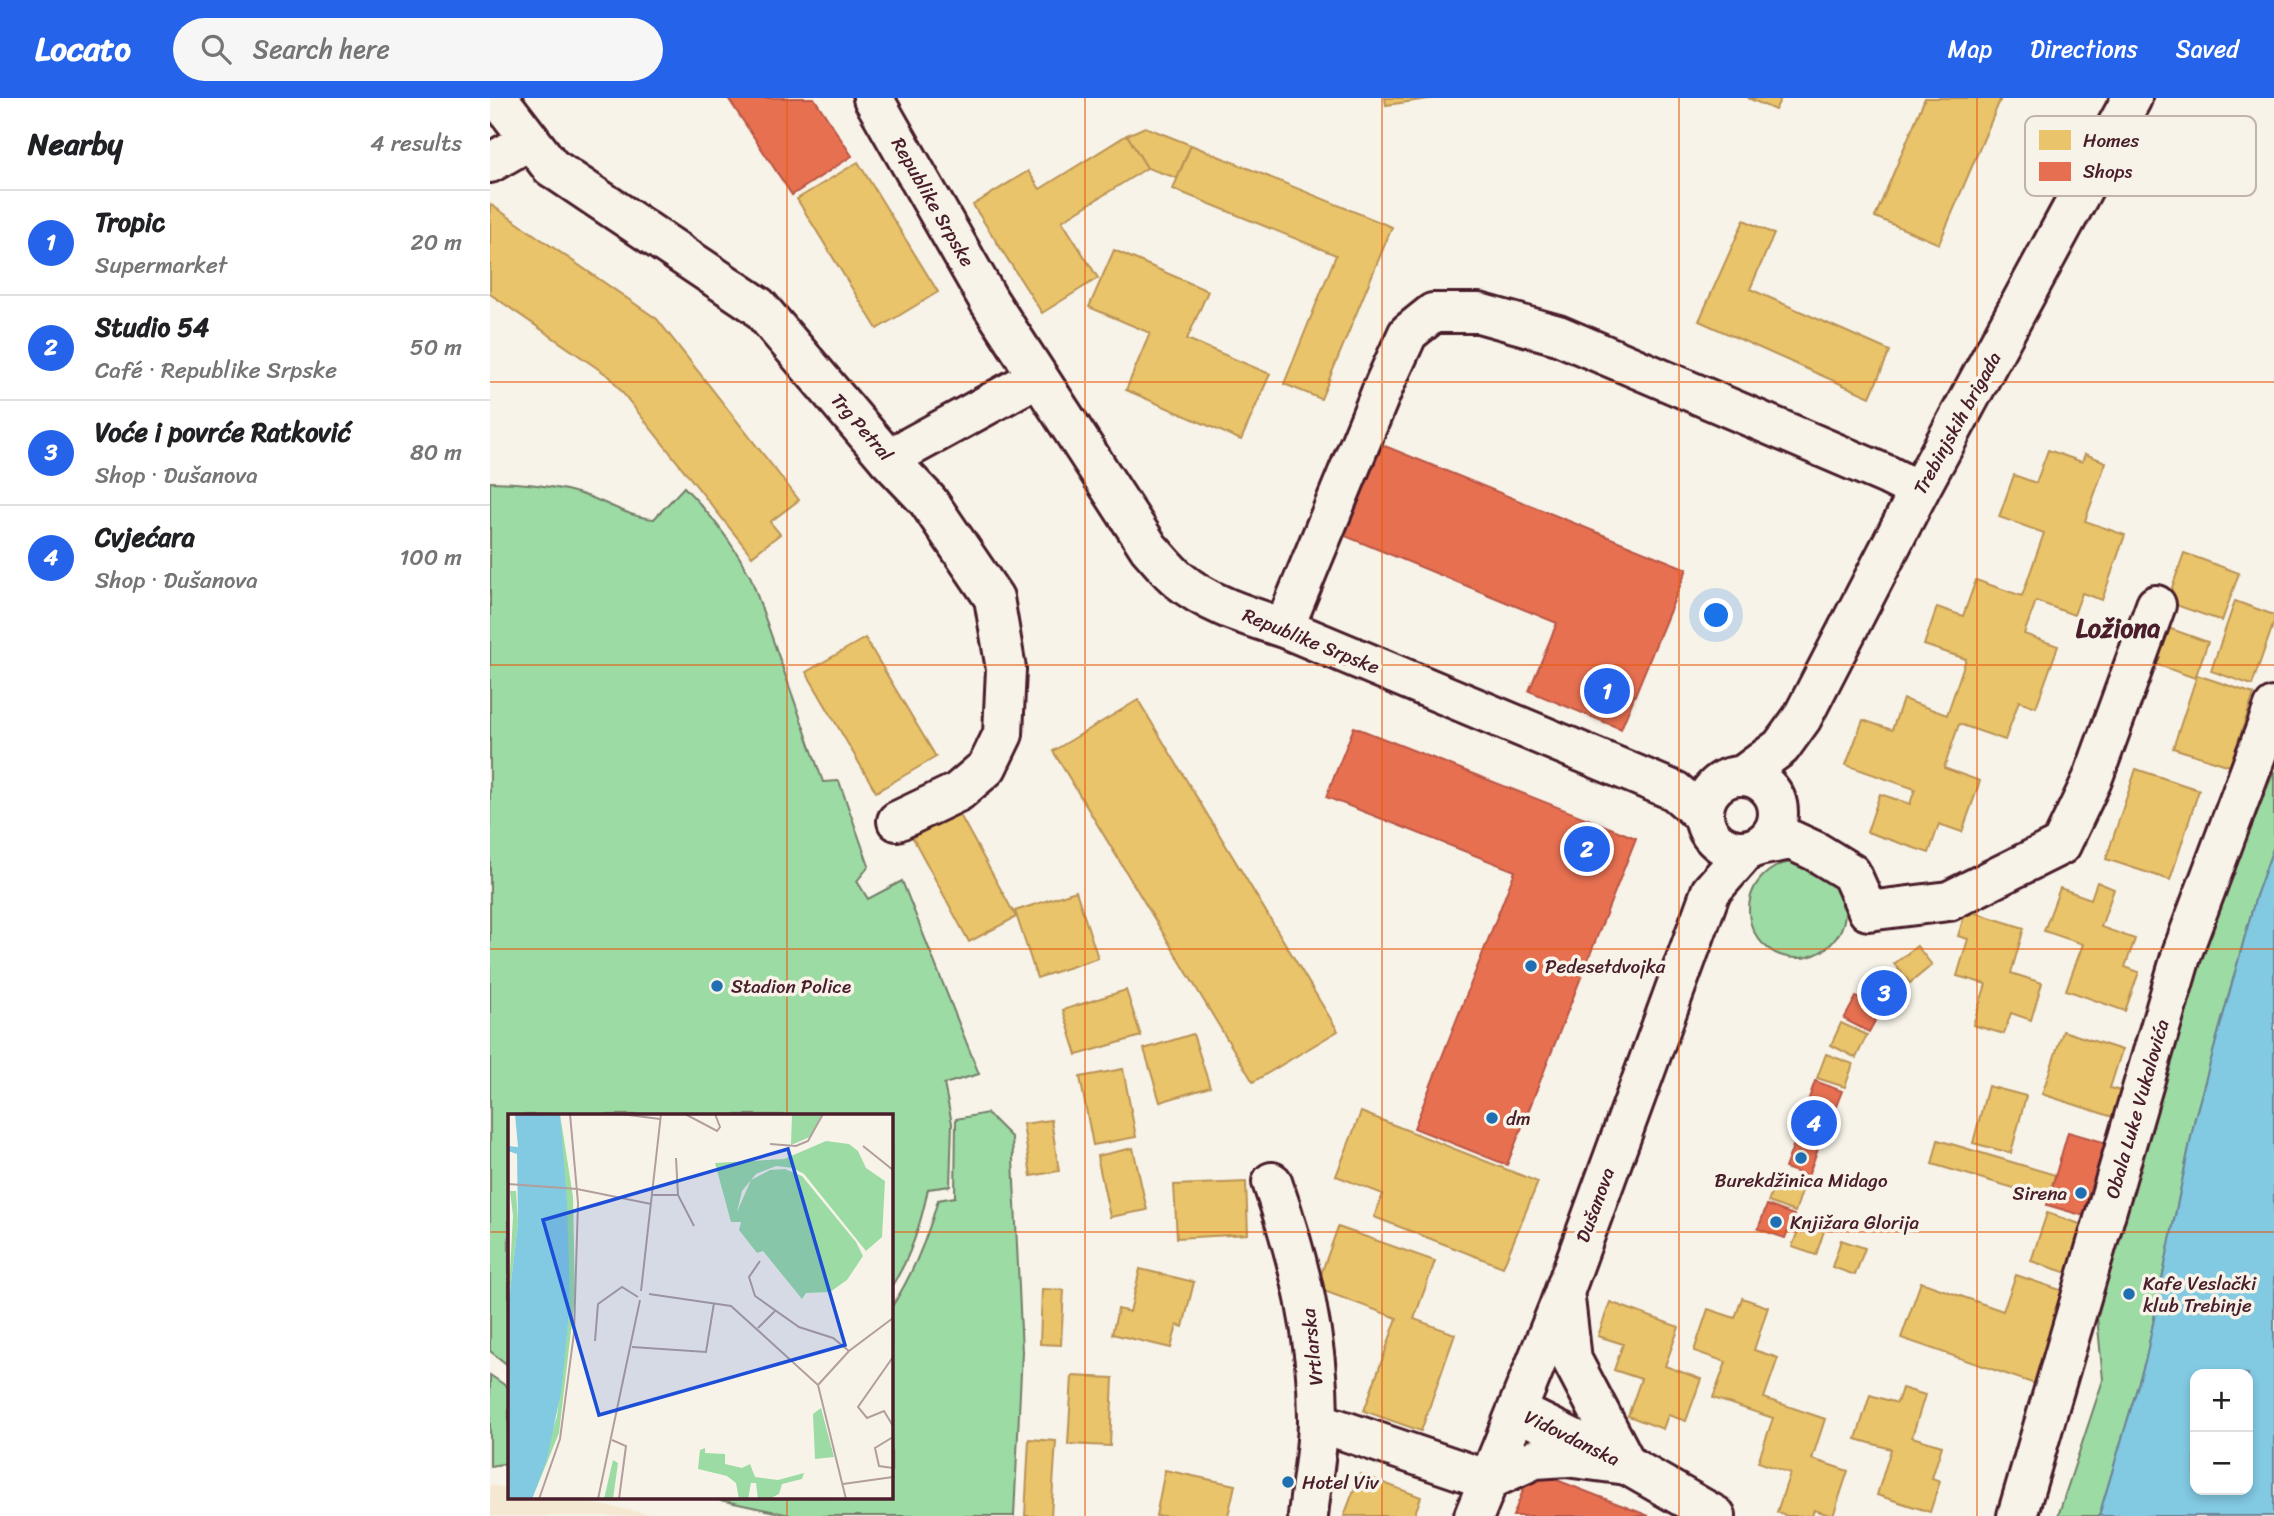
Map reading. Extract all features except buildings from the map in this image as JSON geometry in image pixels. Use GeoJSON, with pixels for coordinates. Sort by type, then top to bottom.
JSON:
{"type":"FeatureCollection","features":[{"type":"Feature","properties":{"kind":"street","name":"Trg Petral"},"geometry":{"type":"LineString","coordinates":[[498,98],[551,167],[758,306],[888,459],[928,501],[994,598],[1006,669],[1003,734],[987,767],[958,792],[897,821]]}},
{"type":"Feature","properties":{"kind":"street","name":"Republike Srpske"},"geometry":{"type":"LineString","coordinates":[[873,98],[989,301],[1149,548],[1177,579],[1200,595],[1236,611],[1284,628],[1739,815],[1815,850],[1851,873],[1868,911],[1949,901],[2061,845],[2092,780],[2156,605]]}},
{"type":"Feature","properties":{"kind":"street","name":"Trebinjskih brigada"},"geometry":{"type":"LineString","coordinates":[[2122,116],[2132,98]]}},
{"type":"Feature","properties":{"kind":"street"},"geometry":{"type":"LineString","coordinates":[[490,163],[530,139]]}},
{"type":"Feature","properties":{"kind":"street","name":"Trebinjskih brigada"},"geometry":{"type":"LineString","coordinates":[[1739,815],[1801,718],[1919,491],[2079,196]]}},
{"type":"Feature","properties":{"kind":"street"},"geometry":{"type":"LineString","coordinates":[[1284,628],[1408,333],[1433,313],[1479,313],[1558,335],[1919,491]]}},
{"type":"Feature","properties":{"kind":"street"},"geometry":{"type":"LineString","coordinates":[[888,459],[1038,377]]}},
{"type":"Feature","properties":{"kind":"street","name":"Obala Luke Vukalovića"},"geometry":{"type":"LineString","coordinates":[[2017,1516],[2182,953],[2274,707]]}},
{"type":"Feature","properties":{"kind":"street","name":"Dušanova"},"geometry":{"type":"LineString","coordinates":[[1474,1516],[1564,1289],[1739,815]]}},
{"type":"Feature","properties":{"kind":"street","name":"Vrtlarska"},"geometry":{"type":"LineString","coordinates":[[1272,1182],[1292,1240],[1307,1299],[1315,1360],[1318,1422],[1308,1516]]}},
{"type":"Feature","properties":{"kind":"street","name":"Vidovdanska"},"geometry":{"type":"LineString","coordinates":[[1564,1289],[1572,1360],[1627,1465]]}},
{"type":"Feature","properties":{"kind":"street","name":"Vidovdanska"},"geometry":{"type":"LineString","coordinates":[[1517,1411],[1627,1465],[1716,1516]]}},
{"type":"Feature","properties":{"kind":"street"},"geometry":{"type":"LineString","coordinates":[[1318,1422],[1489,1480]]}},
{"type":"Feature","properties":{"kind":"street","name":"Vidovdanska"},"geometry":{"type":"LineString","coordinates":[[1489,1480],[1535,1459],[1566,1457],[1627,1465]]}},
{"type":"Feature","properties":{"kind":"shaded area"},"geometry":{"type":"Polygon","coordinates":[[[490,1485],[508,1488],[508,1498],[562,1498],[661,1516],[490,1516],[490,1485]]]}},
{"type":"Feature","properties":{"kind":"green space","name":"Stadion Police"},"geometry":{"type":"Polygon","coordinates":[[[490,482],[563,489],[636,516],[654,519],[684,487],[721,530],[751,578],[823,782],[839,781],[869,866],[857,881],[868,899],[902,881],[979,1074],[944,1084],[952,1123],[950,1186],[928,1189],[914,1240],[892,1285],[892,1114],[508,1114],[508,1365],[490,1351],[490,482]]]}},
{"type":"Feature","properties":{"kind":"green space"},"geometry":{"type":"Polygon","coordinates":[[[2274,771],[2274,846],[2256,896],[2195,1118],[2146,1358],[2099,1516],[2058,1516],[2103,1380],[2096,1305],[2206,938],[2274,771]]]}},
{"type":"Feature","properties":{"kind":"green space"},"geometry":{"type":"Polygon","coordinates":[[[1797,862],[1816,865],[1831,876],[1842,891],[1845,910],[1842,929],[1831,944],[1816,955],[1797,958],[1778,955],[1763,944],[1752,929],[1749,910],[1752,891],[1763,876],[1778,865],[1797,862]]]}},
{"type":"Feature","properties":{"kind":"green space"},"geometry":{"type":"Polygon","coordinates":[[[987,1113],[1012,1138],[1022,1352],[1014,1516],[794,1516],[711,1498],[892,1498],[892,1306],[919,1256],[938,1200],[955,1197],[956,1119],[987,1113]]]}},
{"type":"Feature","properties":{"kind":"green space"},"geometry":{"type":"Polygon","coordinates":[[[490,1375],[508,1387],[508,1463],[490,1466],[490,1375]]]}},
{"type":"Feature","properties":{"kind":"water"},"geometry":{"type":"Polygon","coordinates":[[[2274,846],[2274,1516],[2099,1516],[2146,1358],[2195,1118],[2256,896],[2274,846]]]}},
{"type":"Feature","properties":{"kind":"place","name":"Tropic"},"geometry":{"type":"Point","coordinates":[1607,691]}},
{"type":"Feature","properties":{"kind":"place","name":"Studio 54"},"geometry":{"type":"Point","coordinates":[1587,849]}},
{"type":"Feature","properties":{"kind":"place","name":"Pedesetdvojka"},"geometry":{"type":"Point","coordinates":[1531,966]}},
{"type":"Feature","properties":{"kind":"place","name":"Stadion Police"},"geometry":{"type":"Point","coordinates":[717,986]}},
{"type":"Feature","properties":{"kind":"place","name":"Voće i povrće Ratković"},"geometry":{"type":"Point","coordinates":[1884,993]}},
{"type":"Feature","properties":{"kind":"place","name":"dm"},"geometry":{"type":"Point","coordinates":[1492,1118]}},
{"type":"Feature","properties":{"kind":"place","name":"Cvjećara"},"geometry":{"type":"Point","coordinates":[1814,1123]}},
{"type":"Feature","properties":{"kind":"place","name":"Burekdžinica Midago"},"geometry":{"type":"Point","coordinates":[1801,1158]}},
{"type":"Feature","properties":{"kind":"place","name":"Sirena"},"geometry":{"type":"Point","coordinates":[2081,1193]}},
{"type":"Feature","properties":{"kind":"place","name":"Knjižara Glorija"},"geometry":{"type":"Point","coordinates":[1776,1222]}},
{"type":"Feature","properties":{"kind":"place","name":"Kafe Veslački klub Trebinje"},"geometry":{"type":"Point","coordinates":[2129,1294]}},
{"type":"Feature","properties":{"kind":"place","name":"Hotel Viv"},"geometry":{"type":"Point","coordinates":[1288,1482]}},
{"type":"Feature","properties":{"kind":"district","name":"Ložiona"},"geometry":{"type":"Point","coordinates":[2118,628]}}]}
